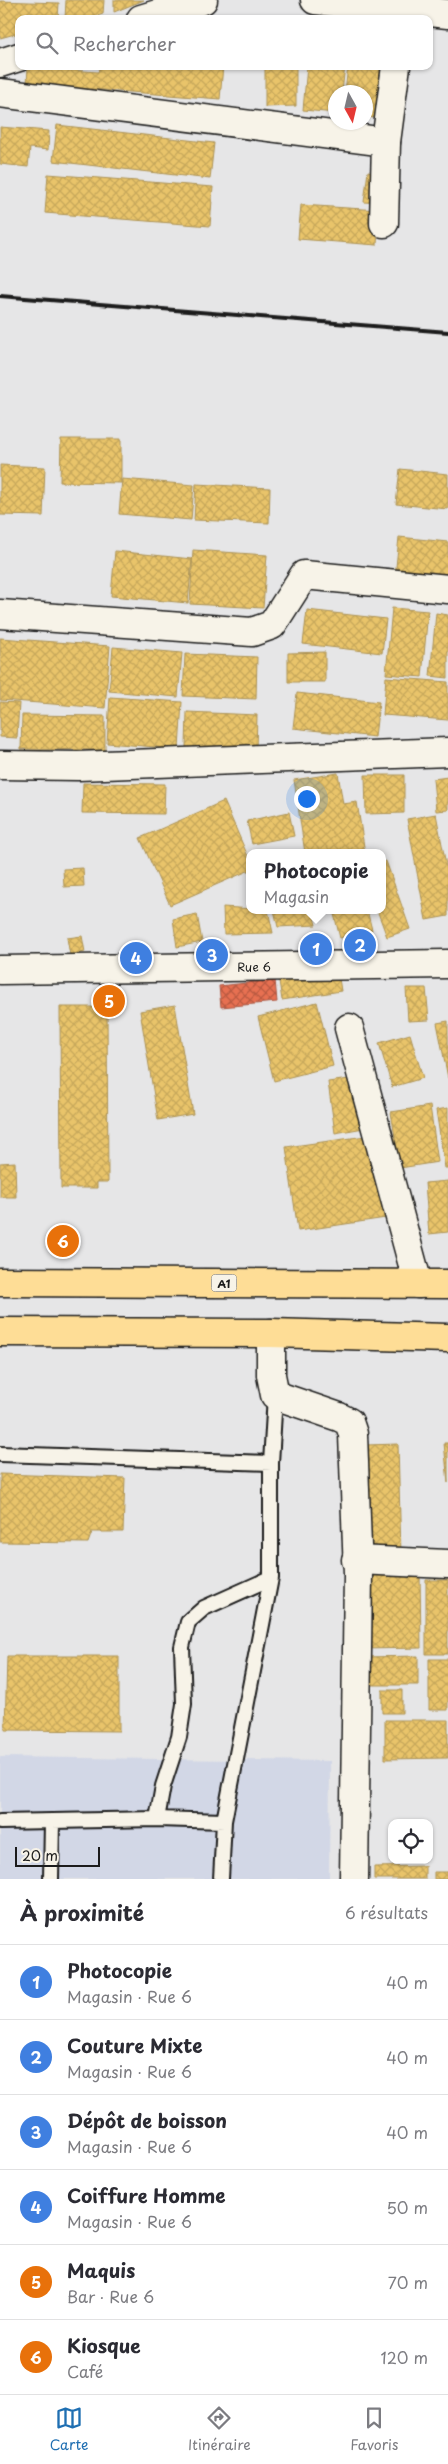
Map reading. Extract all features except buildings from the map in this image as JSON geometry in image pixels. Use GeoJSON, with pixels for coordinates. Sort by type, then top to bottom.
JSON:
{"type":"FeatureCollection","features":[{"type":"Feature","properties":{"kind":"main road","name":"A1"},"geometry":{"type":"LineString","coordinates":[[0,1282],[448,1284]]}},
{"type":"Feature","properties":{"kind":"main road"},"geometry":{"type":"LineString","coordinates":[[0,1332],[270,1334],[448,1338]]}},
{"type":"Feature","properties":{"kind":"street"},"geometry":{"type":"LineString","coordinates":[[154,15],[203,0]]}},
{"type":"Feature","properties":{"kind":"street"},"geometry":{"type":"LineString","coordinates":[[315,0],[403,14],[448,14]]}},
{"type":"Feature","properties":{"kind":"street"},"geometry":{"type":"LineString","coordinates":[[0,63],[15,59]]}},
{"type":"Feature","properties":{"kind":"street"},"geometry":{"type":"LineString","coordinates":[[384,223],[386,142],[395,70]]}},
{"type":"Feature","properties":{"kind":"street"},"geometry":{"type":"LineString","coordinates":[[0,94],[386,142]]}},
{"type":"Feature","properties":{"kind":"street"},"geometry":{"type":"LineString","coordinates":[[0,614],[252,632],[272,625],[304,575],[448,589]]}},
{"type":"Feature","properties":{"kind":"street"},"geometry":{"type":"LineString","coordinates":[[0,765],[78,766],[448,752]]}},
{"type":"Feature","properties":{"kind":"street","name":"Rue 6"},"geometry":{"type":"LineString","coordinates":[[0,970],[448,964]]}},
{"type":"Feature","properties":{"kind":"street"},"geometry":{"type":"LineString","coordinates":[[349,1028],[418,1284]]}},
{"type":"Feature","properties":{"kind":"street"},"geometry":{"type":"LineString","coordinates":[[270,1334],[271,1375],[275,1395],[339,1416],[349,1422],[353,1434],[356,1560],[354,1879]]}},
{"type":"Feature","properties":{"kind":"street"},"geometry":{"type":"LineString","coordinates":[[356,1560],[448,1564]]}},
{"type":"Feature","properties":{"kind":"lane"},"geometry":{"type":"LineString","coordinates":[[221,1879],[224,1821],[271,1578],[272,1463],[275,1395]]}},
{"type":"Feature","properties":{"kind":"lane"},"geometry":{"type":"LineString","coordinates":[[0,1454],[272,1463]]}},
{"type":"Feature","properties":{"kind":"lane"},"geometry":{"type":"LineString","coordinates":[[157,1819],[163,1786],[179,1737],[182,1720],[184,1704],[182,1647],[188,1622],[204,1608],[271,1578]]}},
{"type":"Feature","properties":{"kind":"lane"},"geometry":{"type":"LineString","coordinates":[[0,1822],[157,1819],[224,1821]]}},
{"type":"Feature","properties":{"kind":"lane"},"geometry":{"type":"LineString","coordinates":[[51,1879],[52,1821]]}},
{"type":"Feature","properties":{"kind":"shaded area"},"geometry":{"type":"Polygon","coordinates":[[[0,1757],[330,1761],[329,1879],[0,1879],[0,1757]]]}},
{"type":"Feature","properties":{"kind":"railway"},"geometry":{"type":"LineString","coordinates":[[0,296],[448,332]]}},
{"type":"Feature","properties":{"kind":"place","name":"Couture Mixte"},"geometry":{"type":"Point","coordinates":[360,945]}},
{"type":"Feature","properties":{"kind":"place","name":"Photocopie"},"geometry":{"type":"Point","coordinates":[316,949]}},
{"type":"Feature","properties":{"kind":"place","name":"Dépôt de boisson"},"geometry":{"type":"Point","coordinates":[212,955]}},
{"type":"Feature","properties":{"kind":"place","name":"Coiffure Homme"},"geometry":{"type":"Point","coordinates":[136,958]}},
{"type":"Feature","properties":{"kind":"place","name":"Maquis"},"geometry":{"type":"Point","coordinates":[109,1001]}},
{"type":"Feature","properties":{"kind":"place","name":"Kiosque"},"geometry":{"type":"Point","coordinates":[63,1241]}}]}
